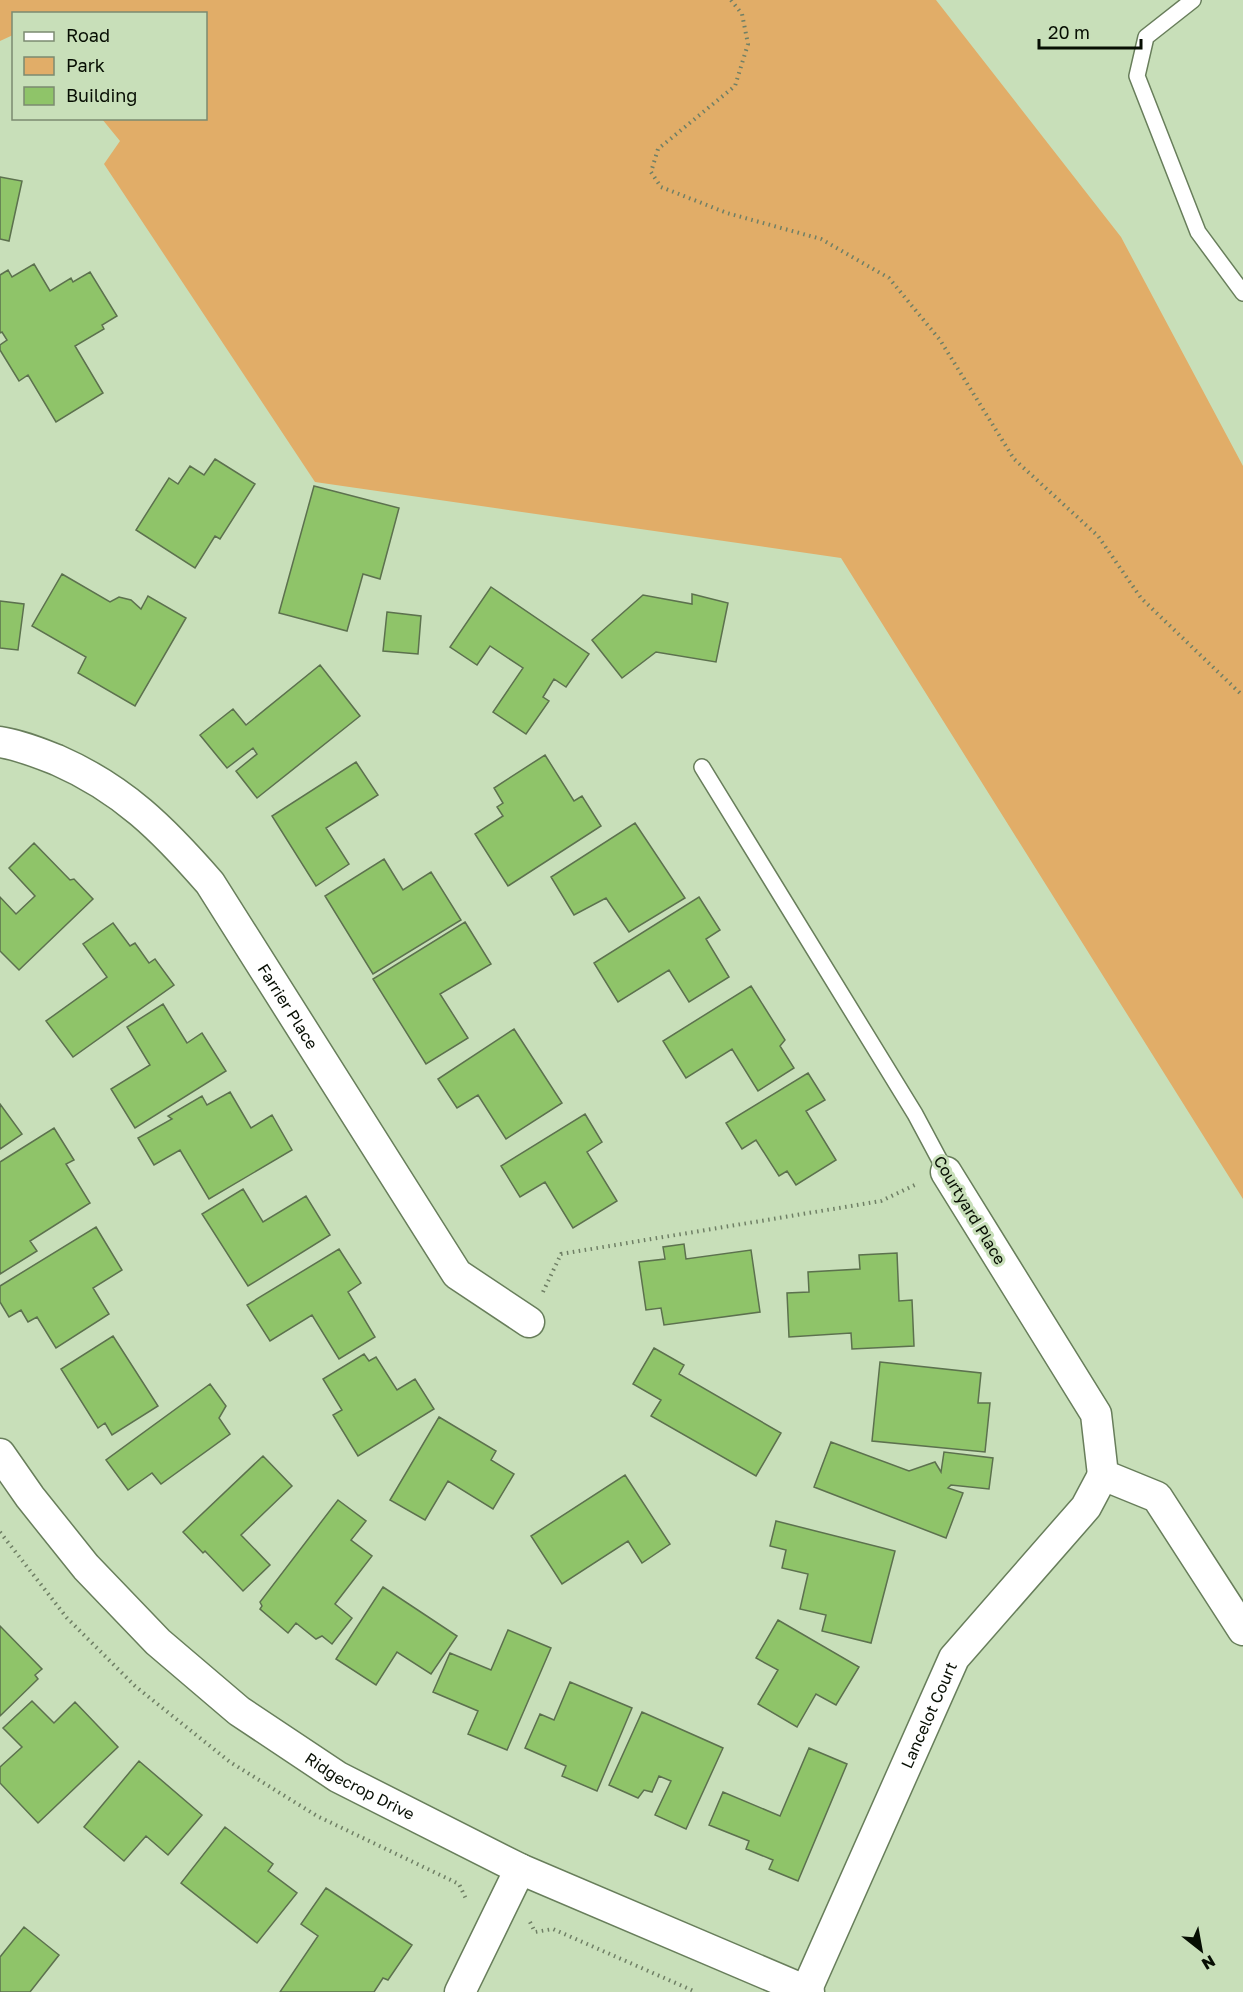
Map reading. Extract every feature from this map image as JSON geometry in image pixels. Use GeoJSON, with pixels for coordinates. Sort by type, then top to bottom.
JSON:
{"type":"FeatureCollection","features":[{"type":"Feature","properties":{"kind":"street","name":"Farrier Place"},"geometry":{"type":"LineString","coordinates":[[0,742],[44,755],[104,784],[130,802],[174,842],[210,883],[457,1274],[529,1322]]}},
{"type":"Feature","properties":{"kind":"street","name":"Courtyard Place"},"geometry":{"type":"LineString","coordinates":[[945,1172],[1096,1414],[1103,1475]]}},
{"type":"Feature","properties":{"kind":"street","name":"Ridgecrop Drive"},"geometry":{"type":"LineString","coordinates":[[0,1454],[30,1497],[86,1567],[158,1642],[239,1711],[338,1777],[520,1869],[808,1991]]}},
{"type":"Feature","properties":{"kind":"street"},"geometry":{"type":"LineString","coordinates":[[1103,1475],[1157,1497],[1243,1630]]}},
{"type":"Feature","properties":{"kind":"street","name":"Lancelot Court"},"geometry":{"type":"LineString","coordinates":[[808,1991],[954,1658],[1086,1507],[1103,1475]]}},
{"type":"Feature","properties":{"kind":"street"},"geometry":{"type":"LineString","coordinates":[[460,1992],[520,1869]]}},
{"type":"Feature","properties":{"kind":"lane"},"geometry":{"type":"LineString","coordinates":[[1193,0],[1146,37],[1137,76],[1198,232],[1243,292]]}},
{"type":"Feature","properties":{"kind":"lane","name":"Courtyard Place"},"geometry":{"type":"LineString","coordinates":[[702,767],[915,1114],[945,1172]]}},
{"type":"Feature","properties":{"kind":"path"},"geometry":{"type":"LineString","coordinates":[[730,0],[742,14],[748,44],[735,86],[658,149],[651,172],[661,187],[727,213],[820,239],[889,278],[940,340],[1014,459],[1098,536],[1141,598],[1243,696]]}},
{"type":"Feature","properties":{"kind":"path"},"geometry":{"type":"LineString","coordinates":[[529,1322],[561,1254],[881,1201],[945,1172]]}},
{"type":"Feature","properties":{"kind":"green space"},"geometry":{"type":"Polygon","coordinates":[[[0,0],[936,0],[1121,237],[1243,466],[1243,1199],[841,558],[315,482],[104,164],[120,141],[103,120],[207,120],[207,12],[12,12],[12,35],[0,41],[0,0]]]}},
{"type":"Feature","properties":{"kind":"building"},"geometry":{"type":"Polygon","coordinates":[[[0,177],[22,181],[9,241],[0,239],[0,177]]]}},
{"type":"Feature","properties":{"kind":"building"},"geometry":{"type":"Polygon","coordinates":[[[34,264],[50,291],[71,278],[73,282],[90,272],[117,316],[102,325],[104,329],[75,346],[103,393],[56,422],[28,375],[19,381],[0,350],[0,345],[7,340],[2,332],[0,333],[0,275],[8,270],[12,277],[34,264]]]}},
{"type":"Feature","properties":{"kind":"building"},"geometry":{"type":"Polygon","coordinates":[[[215,459],[255,484],[220,539],[215,536],[195,568],[136,530],[169,478],[178,484],[190,466],[204,475],[215,459]]]}},
{"type":"Feature","properties":{"kind":"building"},"geometry":{"type":"Polygon","coordinates":[[[314,486],[399,508],[380,579],[363,574],[347,631],[279,613],[314,486]]]}},
{"type":"Feature","properties":{"kind":"building"},"geometry":{"type":"Polygon","coordinates":[[[62,574],[110,602],[119,597],[131,600],[141,609],[148,596],[186,618],[135,706],[78,673],[86,657],[32,626],[62,574]]]}},
{"type":"Feature","properties":{"kind":"building"},"geometry":{"type":"Polygon","coordinates":[[[491,587],[589,654],[566,687],[554,679],[543,697],[549,701],[526,734],[493,712],[523,668],[490,646],[477,665],[450,647],[491,587]]]}},
{"type":"Feature","properties":{"kind":"building"},"geometry":{"type":"Polygon","coordinates":[[[692,594],[728,603],[716,662],[656,652],[622,678],[592,640],[643,595],[692,604],[692,594]]]}},
{"type":"Feature","properties":{"kind":"building"},"geometry":{"type":"Polygon","coordinates":[[[0,601],[24,604],[18,650],[0,648],[0,601]]]}},
{"type":"Feature","properties":{"kind":"building"},"geometry":{"type":"Polygon","coordinates":[[[387,612],[421,616],[418,654],[383,651],[387,612]]]}},
{"type":"Feature","properties":{"kind":"building"},"geometry":{"type":"Polygon","coordinates":[[[320,665],[360,716],[257,798],[236,771],[257,754],[253,748],[227,768],[200,735],[233,709],[246,725],[320,665]]]}},
{"type":"Feature","properties":{"kind":"building"},"geometry":{"type":"Polygon","coordinates":[[[545,755],[574,801],[582,796],[601,826],[508,886],[475,834],[503,816],[497,807],[503,803],[494,788],[545,755]]]}},
{"type":"Feature","properties":{"kind":"building"},"geometry":{"type":"Polygon","coordinates":[[[356,762],[378,795],[326,828],[349,864],[316,886],[272,816],[356,762]]]}},
{"type":"Feature","properties":{"kind":"building"},"geometry":{"type":"Polygon","coordinates":[[[635,823],[685,898],[629,932],[606,898],[574,915],[551,877],[635,823]]]}},
{"type":"Feature","properties":{"kind":"building"},"geometry":{"type":"Polygon","coordinates":[[[34,843],[70,880],[74,879],[93,899],[19,970],[0,951],[0,897],[16,914],[35,896],[9,868],[34,843]]]}},
{"type":"Feature","properties":{"kind":"building"},"geometry":{"type":"Polygon","coordinates":[[[384,859],[403,890],[431,872],[461,920],[373,974],[325,896],[384,859]]]}},
{"type":"Feature","properties":{"kind":"building"},"geometry":{"type":"Polygon","coordinates":[[[699,897],[720,930],[706,939],[729,977],[689,1002],[669,970],[618,1002],[594,963],[699,897]]]}},
{"type":"Feature","properties":{"kind":"building"},"geometry":{"type":"Polygon","coordinates":[[[465,922],[491,964],[440,994],[468,1038],[426,1064],[373,979],[465,922]]]}},
{"type":"Feature","properties":{"kind":"building"},"geometry":{"type":"Polygon","coordinates":[[[113,923],[130,946],[135,943],[149,963],[155,959],[174,985],[73,1057],[46,1021],[107,977],[83,944],[113,923]]]}},
{"type":"Feature","properties":{"kind":"building"},"geometry":{"type":"Polygon","coordinates":[[[751,986],[785,1040],[780,1046],[794,1068],[758,1091],[732,1049],[686,1078],[663,1041],[751,986]]]}},
{"type":"Feature","properties":{"kind":"building"},"geometry":{"type":"Polygon","coordinates":[[[163,1004],[187,1043],[202,1033],[226,1071],[135,1128],[111,1089],[150,1065],[127,1027],[163,1004]]]}},
{"type":"Feature","properties":{"kind":"building"},"geometry":{"type":"Polygon","coordinates":[[[514,1029],[562,1103],[506,1139],[478,1095],[457,1108],[438,1079],[514,1029]]]}},
{"type":"Feature","properties":{"kind":"building"},"geometry":{"type":"Polygon","coordinates":[[[808,1073],[825,1100],[806,1111],[836,1160],[796,1185],[787,1171],[779,1176],[756,1140],[742,1149],[726,1123],[808,1073]]]}},
{"type":"Feature","properties":{"kind":"building"},"geometry":{"type":"Polygon","coordinates":[[[230,1092],[251,1128],[272,1115],[292,1150],[209,1199],[180,1150],[154,1165],[138,1138],[172,1119],[168,1116],[202,1096],[207,1105],[230,1092]]]}},
{"type":"Feature","properties":{"kind":"building"},"geometry":{"type":"Polygon","coordinates":[[[0,1104],[22,1134],[0,1149],[0,1104]]]}},
{"type":"Feature","properties":{"kind":"building"},"geometry":{"type":"Polygon","coordinates":[[[585,1114],[602,1142],[587,1152],[617,1201],[573,1228],[545,1182],[520,1197],[501,1166],[585,1114]]]}},
{"type":"Feature","properties":{"kind":"building"},"geometry":{"type":"Polygon","coordinates":[[[54,1128],[74,1160],[66,1164],[90,1203],[30,1241],[37,1251],[0,1274],[0,1162],[54,1128]]]}},
{"type":"Feature","properties":{"kind":"building"},"geometry":{"type":"Polygon","coordinates":[[[243,1189],[263,1222],[306,1196],[330,1235],[248,1286],[202,1214],[243,1189]]]}},
{"type":"Feature","properties":{"kind":"building"},"geometry":{"type":"Polygon","coordinates":[[[96,1227],[122,1270],[93,1288],[109,1314],[56,1348],[37,1317],[28,1322],[21,1310],[9,1317],[0,1302],[0,1286],[96,1227]]]}},
{"type":"Feature","properties":{"kind":"building"},"geometry":{"type":"Polygon","coordinates":[[[684,1244],[686,1259],[751,1250],[760,1312],[664,1325],[661,1308],[646,1310],[639,1262],[665,1259],[663,1247],[684,1244]]]}},
{"type":"Feature","properties":{"kind":"building"},"geometry":{"type":"Polygon","coordinates":[[[339,1249],[361,1283],[348,1292],[375,1337],[339,1359],[312,1315],[270,1341],[247,1305],[339,1249]]]}},
{"type":"Feature","properties":{"kind":"building"},"geometry":{"type":"Polygon","coordinates":[[[897,1253],[899,1301],[912,1300],[914,1346],[852,1349],[851,1333],[789,1337],[787,1293],[809,1292],[808,1272],[860,1269],[859,1255],[897,1253]]]}},
{"type":"Feature","properties":{"kind":"building"},"geometry":{"type":"Polygon","coordinates":[[[113,1336],[158,1406],[112,1435],[105,1423],[98,1428],[61,1369],[113,1336]]]}},
{"type":"Feature","properties":{"kind":"building"},"geometry":{"type":"Polygon","coordinates":[[[654,1348],[684,1365],[679,1374],[781,1433],[756,1476],[651,1416],[661,1400],[633,1384],[654,1348]]]}},
{"type":"Feature","properties":{"kind":"building"},"geometry":{"type":"Polygon","coordinates":[[[364,1354],[369,1361],[376,1357],[397,1390],[415,1379],[434,1409],[358,1456],[333,1415],[342,1410],[323,1379],[364,1354]]]}},
{"type":"Feature","properties":{"kind":"building"},"geometry":{"type":"Polygon","coordinates":[[[880,1362],[981,1373],[978,1403],[990,1403],[985,1452],[872,1441],[880,1362]]]}},
{"type":"Feature","properties":{"kind":"building"},"geometry":{"type":"Polygon","coordinates":[[[210,1384],[226,1406],[219,1418],[230,1434],[161,1484],[152,1473],[128,1490],[106,1460],[210,1384]]]}},
{"type":"Feature","properties":{"kind":"building"},"geometry":{"type":"Polygon","coordinates":[[[439,1417],[496,1451],[491,1460],[514,1474],[493,1509],[448,1481],[425,1520],[390,1500],[439,1417]]]}},
{"type":"Feature","properties":{"kind":"building"},"geometry":{"type":"Polygon","coordinates":[[[831,1442],[909,1471],[935,1462],[941,1472],[944,1452],[993,1458],[989,1489],[951,1485],[948,1488],[963,1493],[946,1538],[814,1487],[831,1442]]]}},
{"type":"Feature","properties":{"kind":"building"},"geometry":{"type":"Polygon","coordinates":[[[263,1456],[292,1486],[241,1535],[270,1565],[243,1591],[205,1551],[203,1553],[183,1532],[263,1456]]]}},
{"type":"Feature","properties":{"kind":"building"},"geometry":{"type":"Polygon","coordinates":[[[625,1475],[670,1544],[642,1563],[628,1541],[562,1584],[531,1536],[625,1475]]]}},
{"type":"Feature","properties":{"kind":"building"},"geometry":{"type":"Polygon","coordinates":[[[338,1500],[366,1521],[351,1540],[372,1556],[335,1604],[352,1618],[332,1644],[322,1636],[316,1639],[296,1623],[288,1633],[260,1609],[262,1606],[260,1602],[338,1500]]]}},
{"type":"Feature","properties":{"kind":"building"},"geometry":{"type":"Polygon","coordinates":[[[776,1521],[895,1551],[871,1643],[822,1631],[826,1615],[800,1609],[808,1574],[782,1568],[786,1550],[770,1546],[776,1521]]]}},
{"type":"Feature","properties":{"kind":"building"},"geometry":{"type":"Polygon","coordinates":[[[383,1587],[457,1636],[431,1674],[397,1652],[376,1685],[336,1659],[383,1587]]]}},
{"type":"Feature","properties":{"kind":"building"},"geometry":{"type":"Polygon","coordinates":[[[778,1620],[859,1667],[836,1705],[816,1694],[797,1727],[758,1704],[778,1670],[756,1658],[778,1620]]]}},
{"type":"Feature","properties":{"kind":"building"},"geometry":{"type":"Polygon","coordinates":[[[0,1626],[42,1669],[35,1675],[38,1679],[0,1716],[0,1626]]]}},
{"type":"Feature","properties":{"kind":"building"},"geometry":{"type":"Polygon","coordinates":[[[508,1630],[551,1648],[507,1750],[468,1734],[478,1711],[433,1692],[450,1653],[491,1670],[508,1630]]]}},
{"type":"Feature","properties":{"kind":"building"},"geometry":{"type":"Polygon","coordinates":[[[570,1682],[632,1708],[597,1791],[562,1776],[566,1766],[525,1748],[540,1714],[554,1720],[570,1682]]]}},
{"type":"Feature","properties":{"kind":"building"},"geometry":{"type":"Polygon","coordinates":[[[32,1701],[54,1723],[75,1702],[118,1747],[38,1823],[0,1783],[0,1767],[22,1747],[3,1728],[32,1701]]]}},
{"type":"Feature","properties":{"kind":"building"},"geometry":{"type":"Polygon","coordinates":[[[642,1712],[723,1748],[686,1829],[655,1815],[671,1781],[659,1776],[652,1792],[644,1790],[638,1798],[609,1785],[642,1712]]]}},
{"type":"Feature","properties":{"kind":"building"},"geometry":{"type":"Polygon","coordinates":[[[809,1748],[847,1764],[798,1881],[769,1869],[773,1860],[746,1849],[749,1841],[709,1825],[723,1792],[780,1816],[809,1748]]]}},
{"type":"Feature","properties":{"kind":"building"},"geometry":{"type":"Polygon","coordinates":[[[139,1761],[202,1815],[168,1855],[146,1836],[124,1861],[84,1827],[139,1761]]]}},
{"type":"Feature","properties":{"kind":"building"},"geometry":{"type":"Polygon","coordinates":[[[225,1827],[273,1864],[268,1871],[297,1893],[257,1943],[181,1883],[225,1827]]]}},
{"type":"Feature","properties":{"kind":"building"},"geometry":{"type":"Polygon","coordinates":[[[326,1888],[412,1945],[388,1980],[383,1978],[374,1992],[280,1992],[318,1936],[301,1924],[326,1888]]]}},
{"type":"Feature","properties":{"kind":"building"},"geometry":{"type":"Polygon","coordinates":[[[24,1927],[59,1955],[30,1992],[0,1992],[0,1957],[24,1927]]]}}]}
